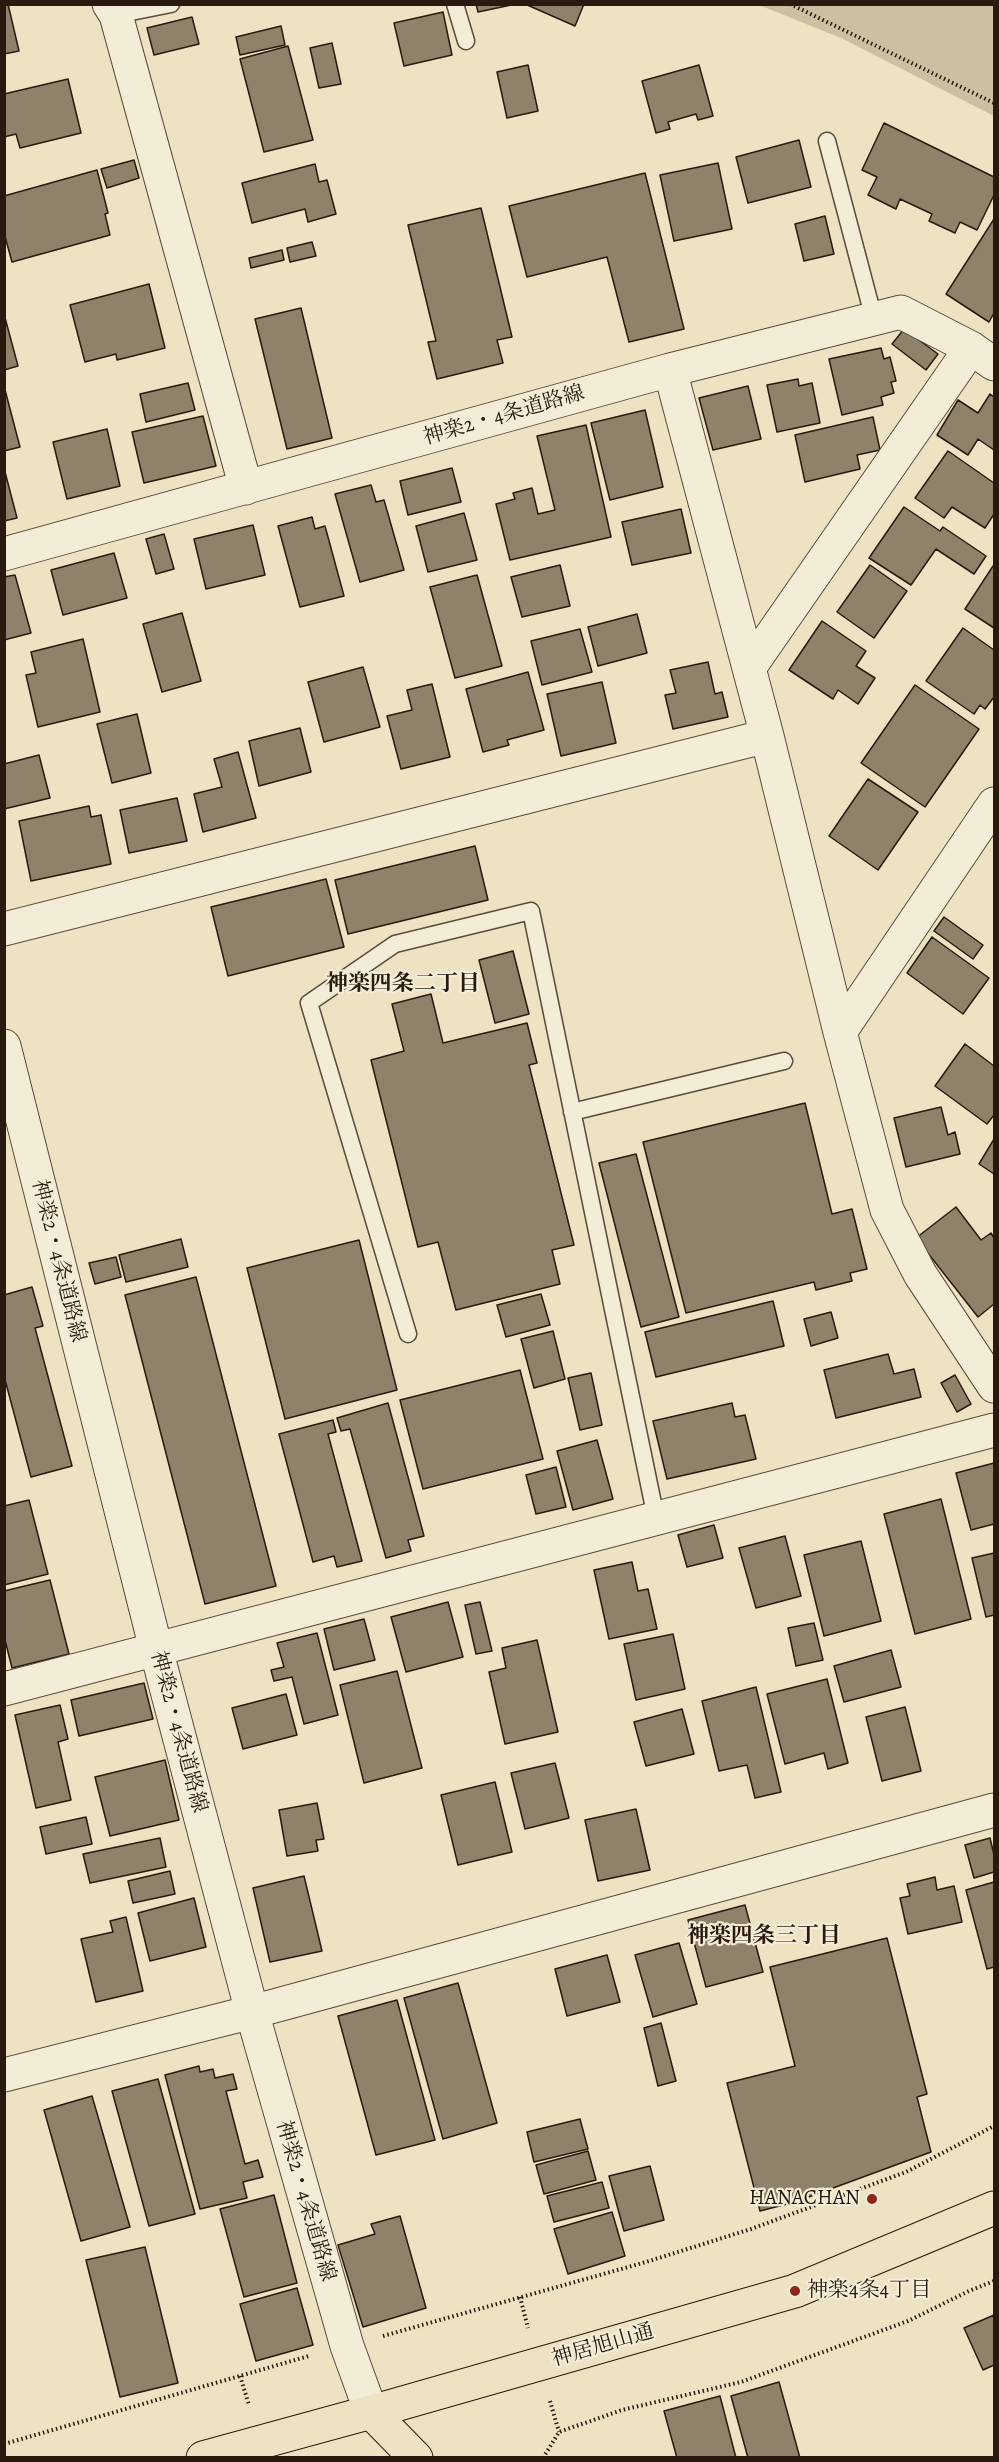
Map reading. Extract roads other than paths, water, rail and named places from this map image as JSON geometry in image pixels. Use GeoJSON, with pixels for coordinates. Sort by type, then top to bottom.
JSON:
{"type":"FeatureCollection","features":[{"type":"Feature","properties":{"kind":"main road","name":"神居旭山通"},"geometry":{"type":"LineString","coordinates":[[203,2457],[371,2412],[795,2291],[994,2208]]}},
{"type":"Feature","properties":{"kind":"main road"},"geometry":{"type":"LineString","coordinates":[[371,2412],[383,2457]]}},
{"type":"Feature","properties":{"kind":"main road"},"geometry":{"type":"LineString","coordinates":[[371,2412],[416,2457]]}},
{"type":"Feature","properties":{"kind":"street"},"geometry":{"type":"LineString","coordinates":[[113,10],[246,489]]}},
{"type":"Feature","properties":{"kind":"street","name":"神楽2・4条道路線"},"geometry":{"type":"LineString","coordinates":[[4,554],[246,489],[669,370],[901,312],[983,356]]}},
{"type":"Feature","properties":{"kind":"street"},"geometry":{"type":"LineString","coordinates":[[748,668],[983,356]]}},
{"type":"Feature","properties":{"kind":"street"},"geometry":{"type":"LineString","coordinates":[[669,370],[767,736],[840,1032],[887,1210],[920,1274],[994,1386]]}},
{"type":"Feature","properties":{"kind":"street"},"geometry":{"type":"LineString","coordinates":[[4,929],[767,736]]}},
{"type":"Feature","properties":{"kind":"street"},"geometry":{"type":"LineString","coordinates":[[840,1032],[994,804]]}},
{"type":"Feature","properties":{"kind":"street","name":"神楽2・4条道路線"},"geometry":{"type":"LineString","coordinates":[[4,1046],[156,1649],[252,2012],[346,2346],[371,2412]]}},
{"type":"Feature","properties":{"kind":"street"},"geometry":{"type":"LineString","coordinates":[[4,1689],[994,1430]]}},
{"type":"Feature","properties":{"kind":"street"},"geometry":{"type":"LineString","coordinates":[[4,2075],[252,2012],[994,1810]]}},
{"type":"Feature","properties":{"kind":"lane"},"geometry":{"type":"LineString","coordinates":[[113,10],[171,4]]}},
{"type":"Feature","properties":{"kind":"lane"},"geometry":{"type":"LineString","coordinates":[[454,4],[466,41]]}},
{"type":"Feature","properties":{"kind":"lane"},"geometry":{"type":"LineString","coordinates":[[827,141],[874,319]]}},
{"type":"Feature","properties":{"kind":"lane"},"geometry":{"type":"LineString","coordinates":[[408,1334],[309,1003],[395,945],[531,911],[656,1518]]}},
{"type":"Feature","properties":{"kind":"lane"},"geometry":{"type":"LineString","coordinates":[[572,1112],[784,1061]]}},
{"type":"Feature","properties":{"kind":"place","name":"HANACHAN"},"geometry":{"type":"Point","coordinates":[872,2199]}},
{"type":"Feature","properties":{"kind":"place","name":"神楽4条4丁目"},"geometry":{"type":"Point","coordinates":[795,2291]}},
{"type":"Feature","properties":{"kind":"district","name":"神楽四条二丁目"},"geometry":{"type":"Point","coordinates":[403,985]}},
{"type":"Feature","properties":{"kind":"district","name":"神楽四条三丁目"},"geometry":{"type":"Point","coordinates":[764,1937]}}]}
